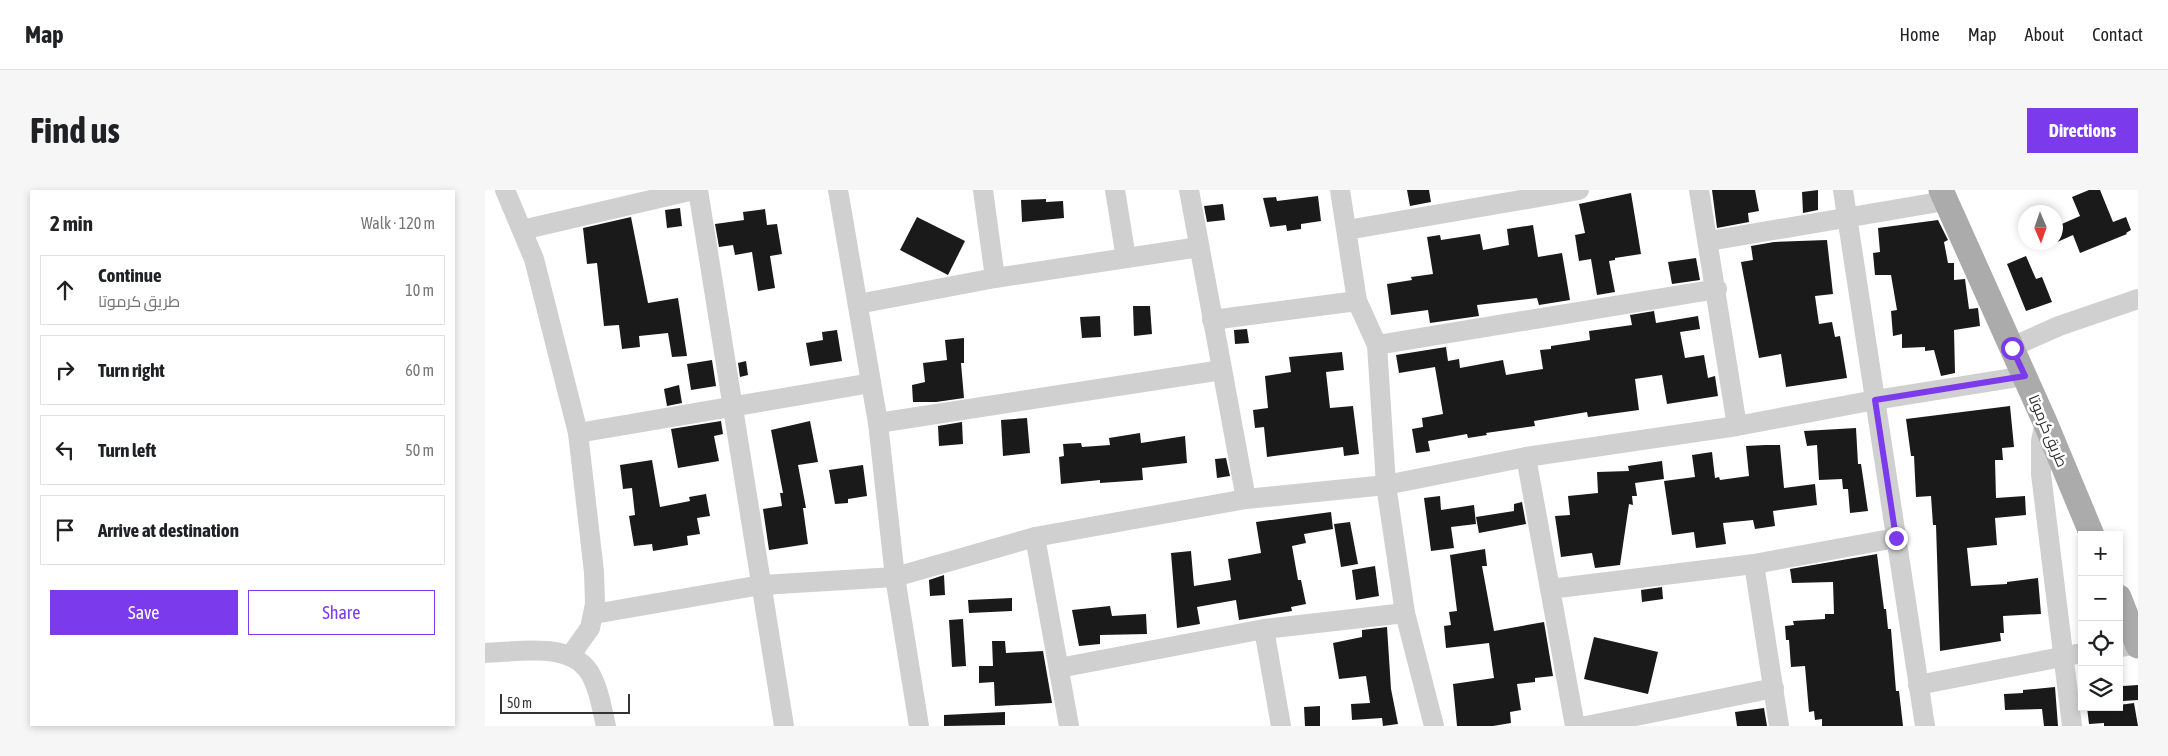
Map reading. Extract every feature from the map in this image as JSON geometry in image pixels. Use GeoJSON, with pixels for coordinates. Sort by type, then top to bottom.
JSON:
{"type":"FeatureCollection","features":[{"type":"Feature","properties":{"kind":"main road","name":"طريق كرموتا"},"geometry":{"type":"LineString","coordinates":[[1943,195],[2025,376],[2090,531]]}},
{"type":"Feature","properties":{"kind":"main road"},"geometry":{"type":"LineString","coordinates":[[2123,608],[2138,646]]}},
{"type":"Feature","properties":{"kind":"street"},"geometry":{"type":"LineString","coordinates":[[505,190],[534,259],[579,433],[594,572],[594,614],[590,628],[570,656]]}},
{"type":"Feature","properties":{"kind":"street"},"geometry":{"type":"LineString","coordinates":[[522,230],[693,190]]}},
{"type":"Feature","properties":{"kind":"street"},"geometry":{"type":"LineString","coordinates":[[698,190],[784,726]]}},
{"type":"Feature","properties":{"kind":"street"},"geometry":{"type":"LineString","coordinates":[[838,190],[878,423],[895,577],[919,726]]}},
{"type":"Feature","properties":{"kind":"street"},"geometry":{"type":"LineString","coordinates":[[983,190],[995,278]]}},
{"type":"Feature","properties":{"kind":"street"},"geometry":{"type":"LineString","coordinates":[[1115,190],[1126,258]]}},
{"type":"Feature","properties":{"kind":"street"},"geometry":{"type":"LineString","coordinates":[[1189,190],[1246,499]]}},
{"type":"Feature","properties":{"kind":"street"},"geometry":{"type":"LineString","coordinates":[[1340,190],[1357,301],[1377,345],[1387,485],[1405,613],[1434,726]]}},
{"type":"Feature","properties":{"kind":"street"},"geometry":{"type":"LineString","coordinates":[[1347,230],[1490,197],[1579,190]]}},
{"type":"Feature","properties":{"kind":"street"},"geometry":{"type":"LineString","coordinates":[[1699,190],[1717,289],[1737,426]]}},
{"type":"Feature","properties":{"kind":"street"},"geometry":{"type":"LineString","coordinates":[[1843,190],[1925,726]]}},
{"type":"Feature","properties":{"kind":"street"},"geometry":{"type":"LineString","coordinates":[[1709,241],[1846,219],[1943,195]]}},
{"type":"Feature","properties":{"kind":"street"},"geometry":{"type":"LineString","coordinates":[[858,304],[995,278],[1199,246]]}},
{"type":"Feature","properties":{"kind":"street"},"geometry":{"type":"LineString","coordinates":[[1377,345],[1717,289]]}},
{"type":"Feature","properties":{"kind":"street"},"geometry":{"type":"LineString","coordinates":[[2012,348],[2059,326],[2138,300]]}},
{"type":"Feature","properties":{"kind":"street"},"geometry":{"type":"LineString","coordinates":[[1212,320],[1357,301]]}},
{"type":"Feature","properties":{"kind":"street"},"geometry":{"type":"LineString","coordinates":[[878,423],[1222,370]]}},
{"type":"Feature","properties":{"kind":"street"},"geometry":{"type":"LineString","coordinates":[[594,614],[761,585],[895,577],[1035,536],[1246,499],[1387,485],[1526,457],[1737,426],[1875,400],[2025,376]]}},
{"type":"Feature","properties":{"kind":"street"},"geometry":{"type":"LineString","coordinates":[[579,433],[871,383]]}},
{"type":"Feature","properties":{"kind":"street"},"geometry":{"type":"LineString","coordinates":[[2045,422],[2041,441],[2041,474],[2072,726]]}},
{"type":"Feature","properties":{"kind":"street"},"geometry":{"type":"LineString","coordinates":[[1526,457],[1575,726]]}},
{"type":"Feature","properties":{"kind":"street"},"geometry":{"type":"LineString","coordinates":[[1035,536],[1069,726]]}},
{"type":"Feature","properties":{"kind":"street"},"geometry":{"type":"LineString","coordinates":[[1550,589],[1754,564],[1896,538]]}},
{"type":"Feature","properties":{"kind":"street"},"geometry":{"type":"LineString","coordinates":[[1754,564],[1779,726]]}},
{"type":"Feature","properties":{"kind":"street"},"geometry":{"type":"LineString","coordinates":[[1059,668],[1264,629],[1405,613]]}},
{"type":"Feature","properties":{"kind":"street"},"geometry":{"type":"LineString","coordinates":[[1264,629],[1281,726]]}},
{"type":"Feature","properties":{"kind":"street"},"geometry":{"type":"LineString","coordinates":[[2123,647],[2138,646]]}},
{"type":"Feature","properties":{"kind":"street"},"geometry":{"type":"LineString","coordinates":[[485,653],[548,652],[570,656],[584,665],[592,676],[606,726]]}},
{"type":"Feature","properties":{"kind":"street"},"geometry":{"type":"LineString","coordinates":[[1918,685],[2078,653]]}},
{"type":"Feature","properties":{"kind":"street"},"geometry":{"type":"LineString","coordinates":[[1586,726],[1774,688]]}},
{"type":"Feature","properties":{"kind":"building"},"geometry":{"type":"Polygon","coordinates":[[[1407,190],[1429,190],[1431,202],[1410,206],[1407,190]]]}},
{"type":"Feature","properties":{"kind":"building"},"geometry":{"type":"Polygon","coordinates":[[[1712,190],[1755,190],[1759,211],[1748,213],[1749,222],[1717,228],[1712,190]]]}},
{"type":"Feature","properties":{"kind":"building"},"geometry":{"type":"Polygon","coordinates":[[[1818,190],[1818,210],[1803,213],[1802,192],[1818,190]]]}},
{"type":"Feature","properties":{"kind":"building"},"geometry":{"type":"Polygon","coordinates":[[[2089,190],[2100,190],[2113,222],[2126,217],[2131,230],[2127,234],[2080,253],[2073,235],[2063,239],[2063,223],[2080,216],[2072,197],[2089,190]]]}},
{"type":"Feature","properties":{"kind":"building"},"geometry":{"type":"Polygon","coordinates":[[[1631,193],[1641,254],[1615,258],[1615,260],[1609,261],[1615,292],[1597,295],[1591,259],[1579,261],[1575,235],[1585,233],[1579,204],[1631,193]]]}},
{"type":"Feature","properties":{"kind":"building"},"geometry":{"type":"Polygon","coordinates":[[[1318,196],[1321,221],[1301,224],[1301,229],[1287,231],[1286,225],[1270,227],[1263,198],[1276,197],[1277,201],[1318,196]]]}},
{"type":"Feature","properties":{"kind":"building"},"geometry":{"type":"Polygon","coordinates":[[[1046,199],[1046,202],[1063,201],[1064,218],[1022,222],[1021,200],[1046,199]]]}},
{"type":"Feature","properties":{"kind":"building"},"geometry":{"type":"Polygon","coordinates":[[[1223,204],[1225,220],[1207,222],[1204,206],[1223,204]]]}},
{"type":"Feature","properties":{"kind":"building"},"geometry":{"type":"Polygon","coordinates":[[[680,208],[682,226],[667,228],[665,210],[680,208]]]}},
{"type":"Feature","properties":{"kind":"building"},"geometry":{"type":"Polygon","coordinates":[[[765,209],[767,225],[777,224],[782,254],[770,256],[775,288],[758,291],[752,252],[735,255],[733,245],[719,247],[715,224],[744,220],[743,212],[765,209]]]}},
{"type":"Feature","properties":{"kind":"building"},"geometry":{"type":"Polygon","coordinates":[[[631,217],[648,303],[678,298],[687,356],[672,357],[668,333],[639,336],[640,347],[622,349],[619,325],[604,326],[597,263],[587,264],[583,228],[631,217]]]}},
{"type":"Feature","properties":{"kind":"building"},"geometry":{"type":"Polygon","coordinates":[[[917,217],[965,241],[948,275],[900,250],[917,217]]]}},
{"type":"Feature","properties":{"kind":"building"},"geometry":{"type":"Polygon","coordinates":[[[1938,220],[1948,240],[1944,242],[1948,263],[1954,263],[1954,280],[1965,279],[1969,309],[1978,308],[1980,326],[1954,330],[1955,373],[1941,376],[1934,350],[1925,351],[1925,347],[1902,348],[1902,334],[1893,336],[1891,311],[1897,310],[1891,275],[1875,275],[1873,253],[1880,252],[1878,228],[1938,220]]]}},
{"type":"Feature","properties":{"kind":"building"},"geometry":{"type":"Polygon","coordinates":[[[1533,225],[1538,257],[1562,253],[1570,300],[1539,305],[1537,298],[1477,305],[1479,316],[1430,323],[1428,310],[1391,315],[1387,284],[1412,280],[1411,277],[1433,274],[1427,237],[1440,235],[1441,240],[1480,234],[1483,250],[1509,245],[1507,229],[1533,225]]]}},
{"type":"Feature","properties":{"kind":"building"},"geometry":{"type":"Polygon","coordinates":[[[1827,240],[1833,294],[1815,296],[1819,324],[1832,322],[1835,337],[1840,336],[1847,378],[1786,387],[1781,354],[1759,358],[1741,262],[1753,260],[1751,246],[1774,242],[1827,240]]]}},
{"type":"Feature","properties":{"kind":"building"},"geometry":{"type":"Polygon","coordinates":[[[2026,256],[2036,279],[2042,277],[2052,302],[2026,311],[2007,264],[2026,256]]]}},
{"type":"Feature","properties":{"kind":"building"},"geometry":{"type":"Polygon","coordinates":[[[1696,258],[1700,280],[1672,284],[1668,262],[1696,258]]]}},
{"type":"Feature","properties":{"kind":"building"},"geometry":{"type":"Polygon","coordinates":[[[1133,306],[1150,306],[1152,334],[1134,336],[1133,306]]]}},
{"type":"Feature","properties":{"kind":"building"},"geometry":{"type":"Polygon","coordinates":[[[1654,311],[1656,323],[1698,316],[1700,329],[1680,332],[1685,358],[1704,355],[1708,378],[1715,376],[1718,396],[1667,404],[1662,375],[1635,379],[1639,410],[1588,417],[1587,412],[1534,421],[1535,426],[1486,433],[1487,435],[1468,438],[1467,434],[1428,441],[1430,451],[1416,453],[1412,429],[1423,427],[1422,418],[1443,414],[1435,367],[1399,373],[1396,355],[1446,347],[1448,361],[1459,359],[1460,368],[1503,360],[1506,375],[1543,369],[1540,350],[1551,349],[1551,346],[1590,340],[1589,331],[1632,325],[1630,315],[1654,311]]]}},
{"type":"Feature","properties":{"kind":"building"},"geometry":{"type":"Polygon","coordinates":[[[1100,316],[1101,337],[1082,338],[1080,317],[1100,316]]]}},
{"type":"Feature","properties":{"kind":"building"},"geometry":{"type":"Polygon","coordinates":[[[1247,329],[1249,343],[1235,344],[1234,330],[1247,329]]]}},
{"type":"Feature","properties":{"kind":"building"},"geometry":{"type":"Polygon","coordinates":[[[837,330],[842,361],[810,366],[806,343],[823,340],[822,332],[837,330]]]}},
{"type":"Feature","properties":{"kind":"building"},"geometry":{"type":"Polygon","coordinates":[[[964,338],[964,363],[961,363],[964,398],[936,402],[913,402],[912,385],[925,382],[923,363],[947,360],[945,340],[964,338]]]}},
{"type":"Feature","properties":{"kind":"building"},"geometry":{"type":"Polygon","coordinates":[[[1342,352],[1344,370],[1326,372],[1330,408],[1353,406],[1359,454],[1344,456],[1343,447],[1267,457],[1264,427],[1255,428],[1253,410],[1268,408],[1265,376],[1291,372],[1289,357],[1342,352]]]}},
{"type":"Feature","properties":{"kind":"building"},"geometry":{"type":"Polygon","coordinates":[[[712,360],[716,386],[691,390],[687,364],[712,360]]]}},
{"type":"Feature","properties":{"kind":"building"},"geometry":{"type":"Polygon","coordinates":[[[746,361],[748,375],[740,377],[738,363],[746,361]]]}},
{"type":"Feature","properties":{"kind":"building"},"geometry":{"type":"Polygon","coordinates":[[[679,385],[682,403],[667,406],[664,389],[679,385]]]}},
{"type":"Feature","properties":{"kind":"building"},"geometry":{"type":"Polygon","coordinates":[[[2010,406],[2014,447],[2002,448],[2003,460],[1995,460],[1996,498],[2025,496],[2026,515],[1995,518],[1997,545],[1967,548],[1971,586],[2007,584],[2007,582],[2038,578],[2041,614],[2003,616],[2004,633],[2000,633],[2001,641],[1940,651],[1936,525],[1933,525],[1931,496],[1916,497],[1914,456],[1911,456],[1906,419],[2010,406]]]}},
{"type":"Feature","properties":{"kind":"building"},"geometry":{"type":"Polygon","coordinates":[[[1027,418],[1030,453],[1003,456],[1001,420],[1027,418]]]}},
{"type":"Feature","properties":{"kind":"building"},"geometry":{"type":"Polygon","coordinates":[[[721,421],[723,434],[714,436],[719,461],[678,468],[671,429],[721,421]]]}},
{"type":"Feature","properties":{"kind":"building"},"geometry":{"type":"Polygon","coordinates":[[[810,421],[818,462],[798,465],[806,508],[803,508],[808,544],[769,550],[763,509],[782,506],[780,493],[783,493],[771,430],[810,421]]]}},
{"type":"Feature","properties":{"kind":"building"},"geometry":{"type":"Polygon","coordinates":[[[962,422],[963,444],[939,446],[938,426],[962,422]]]}},
{"type":"Feature","properties":{"kind":"building"},"geometry":{"type":"Polygon","coordinates":[[[1856,428],[1858,464],[1861,464],[1868,511],[1850,513],[1848,489],[1843,489],[1842,479],[1819,480],[1817,445],[1807,446],[1804,431],[1856,428]]]}},
{"type":"Feature","properties":{"kind":"building"},"geometry":{"type":"Polygon","coordinates":[[[1140,433],[1141,443],[1185,436],[1187,463],[1142,468],[1143,480],[1100,483],[1100,480],[1061,484],[1059,457],[1064,456],[1063,444],[1081,443],[1082,447],[1110,445],[1109,438],[1140,433]]]}},
{"type":"Feature","properties":{"kind":"building"},"geometry":{"type":"Polygon","coordinates":[[[1780,445],[1784,488],[1815,484],[1817,505],[1773,511],[1775,526],[1755,529],[1753,520],[1723,523],[1726,544],[1696,548],[1694,532],[1672,535],[1664,481],[1695,477],[1692,455],[1712,452],[1715,478],[1719,477],[1720,480],[1749,476],[1746,446],[1780,445]]]}},
{"type":"Feature","properties":{"kind":"building"},"geometry":{"type":"Polygon","coordinates":[[[1226,458],[1230,476],[1217,478],[1215,459],[1226,458]]]}},
{"type":"Feature","properties":{"kind":"building"},"geometry":{"type":"Polygon","coordinates":[[[652,460],[660,507],[690,501],[689,497],[706,494],[710,516],[697,518],[700,534],[687,536],[688,545],[653,551],[652,544],[634,546],[629,516],[635,515],[632,488],[623,489],[620,465],[652,460]]]}},
{"type":"Feature","properties":{"kind":"building"},"geometry":{"type":"Polygon","coordinates":[[[1662,461],[1664,479],[1635,483],[1637,496],[1632,496],[1633,505],[1629,504],[1620,565],[1595,568],[1592,553],[1561,557],[1555,516],[1570,515],[1568,496],[1598,493],[1597,472],[1629,471],[1628,466],[1662,461]]]}},
{"type":"Feature","properties":{"kind":"building"},"geometry":{"type":"Polygon","coordinates":[[[863,465],[867,496],[848,499],[848,503],[835,504],[829,470],[863,465]]]}},
{"type":"Feature","properties":{"kind":"building"},"geometry":{"type":"Polygon","coordinates":[[[1440,496],[1441,510],[1474,505],[1476,524],[1451,527],[1454,548],[1431,551],[1424,498],[1440,496]]]}},
{"type":"Feature","properties":{"kind":"building"},"geometry":{"type":"Polygon","coordinates":[[[1522,502],[1526,524],[1479,533],[1476,517],[1514,511],[1514,504],[1522,502]]]}},
{"type":"Feature","properties":{"kind":"building"},"geometry":{"type":"Polygon","coordinates":[[[1331,512],[1333,529],[1304,534],[1306,543],[1292,546],[1298,580],[1301,580],[1306,604],[1291,607],[1292,611],[1239,620],[1236,600],[1197,607],[1200,624],[1177,628],[1171,553],[1191,551],[1194,586],[1231,580],[1228,559],[1261,553],[1256,522],[1331,512]]]}},
{"type":"Feature","properties":{"kind":"building"},"geometry":{"type":"Polygon","coordinates":[[[1350,522],[1358,564],[1341,567],[1334,524],[1350,522]]]}},
{"type":"Feature","properties":{"kind":"building"},"geometry":{"type":"Polygon","coordinates":[[[1485,549],[1487,566],[1482,566],[1494,631],[1544,622],[1553,676],[1535,678],[1535,682],[1517,684],[1521,710],[1510,712],[1511,723],[1493,726],[1457,726],[1453,684],[1494,678],[1489,643],[1446,648],[1444,626],[1451,625],[1449,612],[1457,611],[1450,555],[1485,549]]]}},
{"type":"Feature","properties":{"kind":"building"},"geometry":{"type":"Polygon","coordinates":[[[1877,554],[1884,609],[1886,609],[1888,629],[1891,629],[1896,691],[1899,691],[1903,726],[1822,726],[1822,719],[1815,720],[1814,711],[1809,712],[1805,666],[1791,667],[1789,640],[1786,640],[1785,626],[1794,625],[1793,621],[1825,619],[1825,614],[1834,614],[1833,582],[1792,583],[1790,569],[1877,554]]]}},
{"type":"Feature","properties":{"kind":"building"},"geometry":{"type":"Polygon","coordinates":[[[1375,566],[1379,596],[1356,600],[1352,570],[1375,566]]]}},
{"type":"Feature","properties":{"kind":"building"},"geometry":{"type":"Polygon","coordinates":[[[944,575],[945,595],[930,596],[929,580],[944,575]]]}},
{"type":"Feature","properties":{"kind":"building"},"geometry":{"type":"Polygon","coordinates":[[[1662,587],[1663,599],[1642,602],[1641,590],[1662,587]]]}},
{"type":"Feature","properties":{"kind":"building"},"geometry":{"type":"Polygon","coordinates":[[[1012,598],[1012,611],[969,613],[968,600],[1012,598]]]}},
{"type":"Feature","properties":{"kind":"building"},"geometry":{"type":"Polygon","coordinates":[[[1110,606],[1112,616],[1146,614],[1147,634],[1100,635],[1100,644],[1079,646],[1072,610],[1110,606]]]}},
{"type":"Feature","properties":{"kind":"building"},"geometry":{"type":"Polygon","coordinates":[[[963,619],[966,666],[952,667],[949,620],[963,619]]]}},
{"type":"Feature","properties":{"kind":"building"},"geometry":{"type":"Polygon","coordinates":[[[1387,627],[1391,689],[1398,724],[1383,726],[1382,718],[1352,720],[1351,704],[1370,703],[1366,676],[1339,679],[1333,643],[1362,637],[1362,630],[1387,627]]]}},
{"type":"Feature","properties":{"kind":"building"},"geometry":{"type":"Polygon","coordinates":[[[1594,637],[1658,652],[1648,694],[1584,679],[1594,637]]]}},
{"type":"Feature","properties":{"kind":"building"},"geometry":{"type":"Polygon","coordinates":[[[992,641],[1005,641],[1006,653],[1043,651],[1052,703],[995,706],[994,682],[979,683],[979,666],[993,666],[992,641]]]}},
{"type":"Feature","properties":{"kind":"building"},"geometry":{"type":"Polygon","coordinates":[[[2138,685],[2138,700],[2123,701],[2123,686],[2138,685]]]}},
{"type":"Feature","properties":{"kind":"building"},"geometry":{"type":"Polygon","coordinates":[[[2055,687],[2058,726],[2044,726],[2042,709],[2005,710],[2004,694],[2023,693],[2023,690],[2055,687]]]}},
{"type":"Feature","properties":{"kind":"building"},"geometry":{"type":"Polygon","coordinates":[[[2134,703],[2138,726],[2104,726],[2104,723],[2089,724],[2087,711],[2123,711],[2123,704],[2134,703]]]}},
{"type":"Feature","properties":{"kind":"building"},"geometry":{"type":"Polygon","coordinates":[[[1320,706],[1320,726],[1305,726],[1304,707],[1320,706]]]}},
{"type":"Feature","properties":{"kind":"building"},"geometry":{"type":"Polygon","coordinates":[[[1764,708],[1767,726],[1737,726],[1735,712],[1764,708]]]}},
{"type":"Feature","properties":{"kind":"building"},"geometry":{"type":"Polygon","coordinates":[[[1005,712],[1005,725],[944,726],[944,715],[1005,712]]]}},
{"type":"Feature","properties":{"kind":"route"},"geometry":{"type":"LineString","coordinates":[[1896,538],[1875,400],[2025,376],[2012,348]]}}]}
